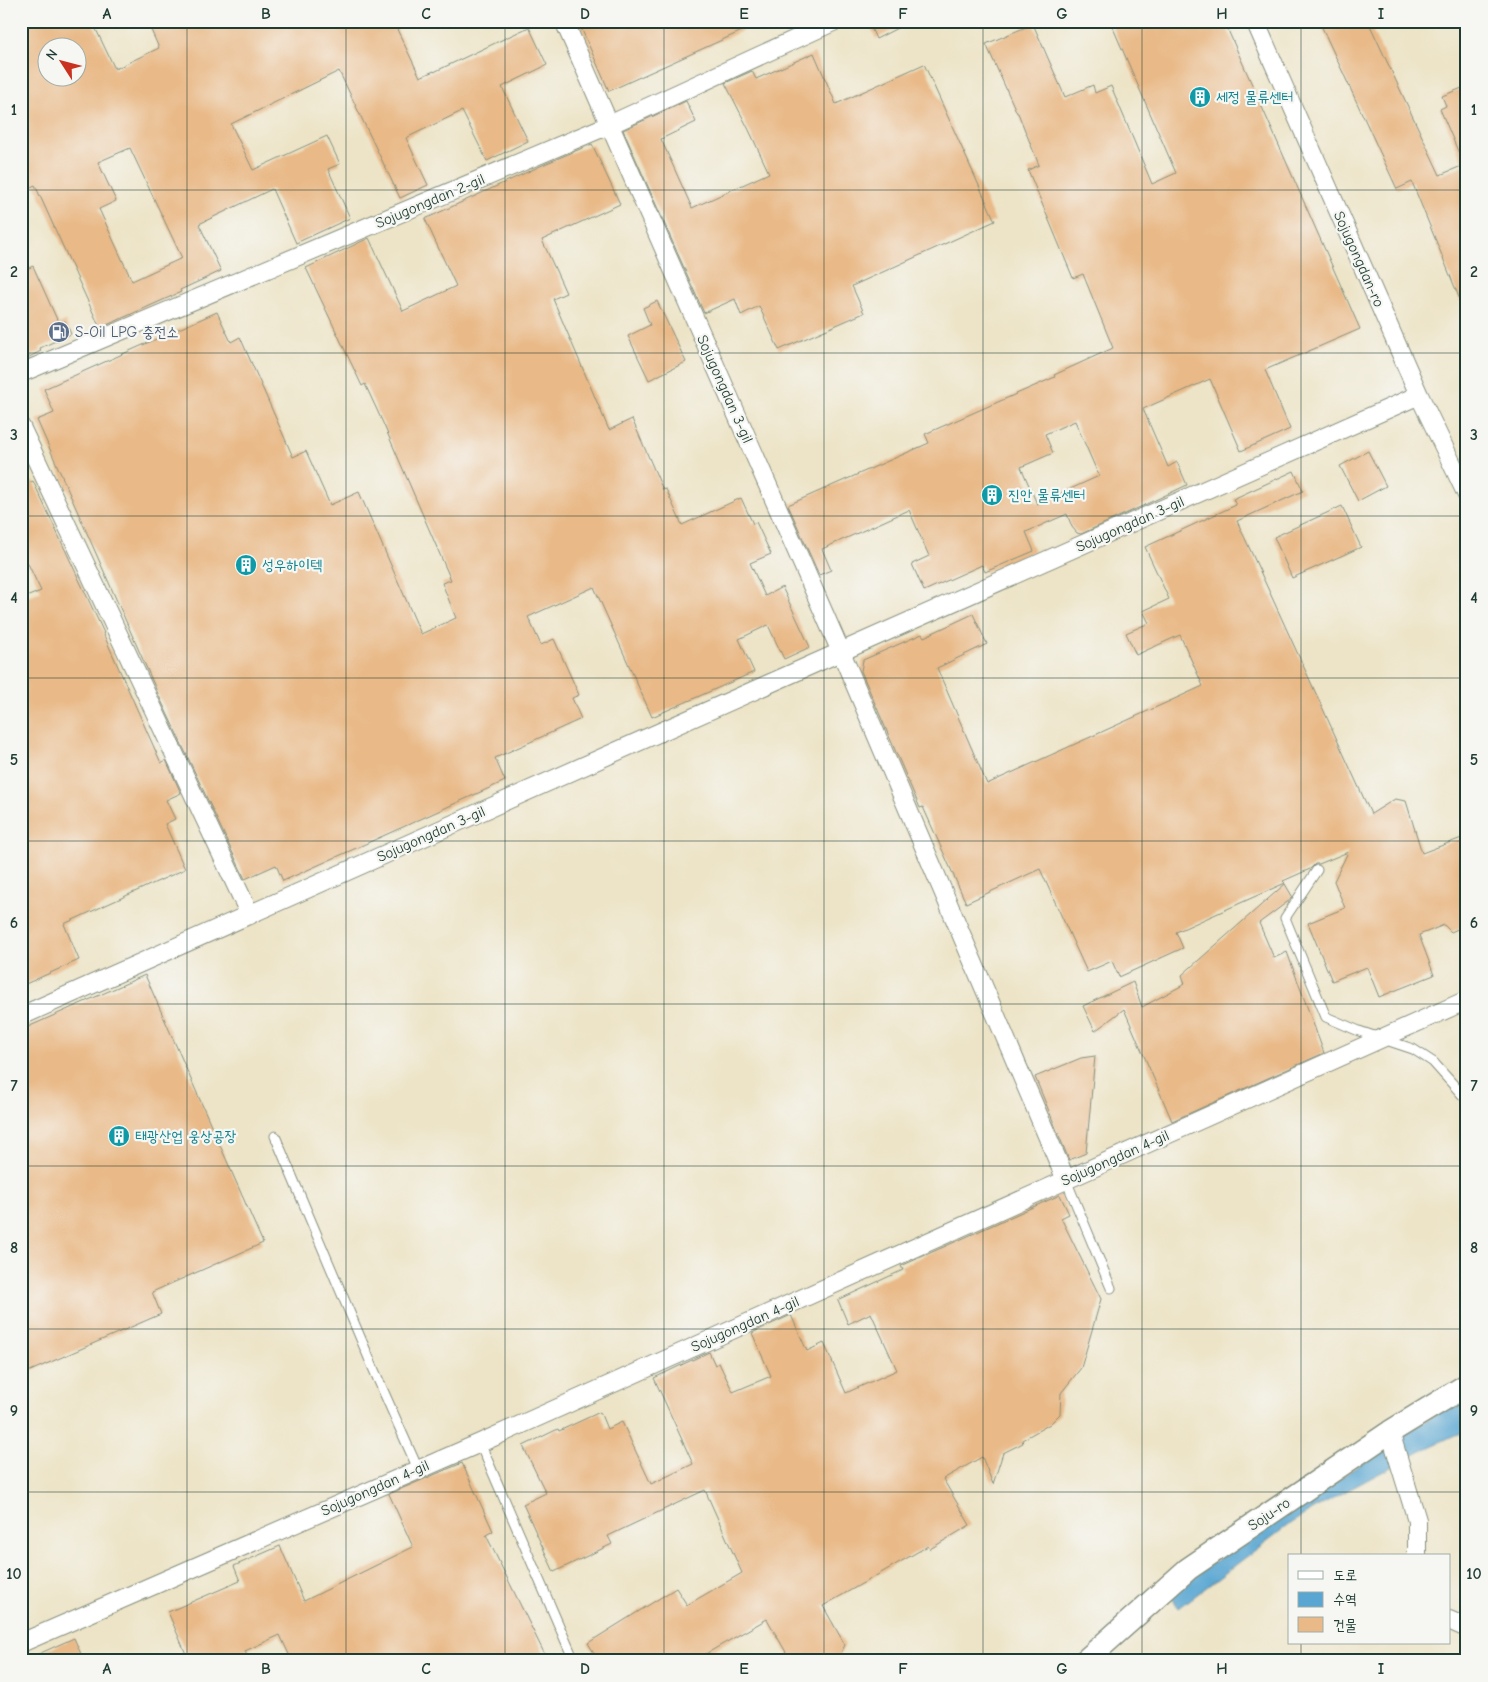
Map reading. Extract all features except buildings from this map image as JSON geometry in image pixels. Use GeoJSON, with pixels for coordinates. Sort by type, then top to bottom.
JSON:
{"type":"FeatureCollection","features":[{"type":"Feature","properties":{"kind":"street","name":"Sojugongdan 3-gil"},"geometry":{"type":"LineString","coordinates":[[564,21],[841,652]]}},
{"type":"Feature","properties":{"kind":"street","name":"Sojugongdan 2-gil"},"geometry":{"type":"LineString","coordinates":[[21,373],[609,125],[835,21]]}},
{"type":"Feature","properties":{"kind":"street","name":"Sojugongdan-ro"},"geometry":{"type":"LineString","coordinates":[[1255,21],[1419,395],[1467,496]]}},
{"type":"Feature","properties":{"kind":"street","name":"Sojugongdan 3-gil"},"geometry":{"type":"LineString","coordinates":[[21,1016],[1419,395]]}},
{"type":"Feature","properties":{"kind":"street"},"geometry":{"type":"LineString","coordinates":[[21,427],[250,915]]}},
{"type":"Feature","properties":{"kind":"street"},"geometry":{"type":"LineString","coordinates":[[841,652],[1066,1180]]}},
{"type":"Feature","properties":{"kind":"street","name":"Sojugongdan 4-gil"},"geometry":{"type":"LineString","coordinates":[[21,1643],[480,1443],[1467,1000]]}},
{"type":"Feature","properties":{"kind":"street","name":"Soju-ro"},"geometry":{"type":"LineString","coordinates":[[1085,1661],[1188,1569],[1390,1432],[1467,1385]]}},
{"type":"Feature","properties":{"kind":"street"},"geometry":{"type":"LineString","coordinates":[[1390,1432],[1417,1520],[1417,1554]]}},
{"type":"Feature","properties":{"kind":"street"},"geometry":{"type":"LineString","coordinates":[[1450,1620],[1467,1628]]}},
{"type":"Feature","properties":{"kind":"lane"},"geometry":{"type":"LineString","coordinates":[[1317,870],[1285,918],[1326,1017],[1413,1049],[1433,1062],[1467,1100]]}},
{"type":"Feature","properties":{"kind":"lane"},"geometry":{"type":"LineString","coordinates":[[275,1136],[418,1469]]}},
{"type":"Feature","properties":{"kind":"lane"},"geometry":{"type":"LineString","coordinates":[[1066,1180],[1112,1288]]}},
{"type":"Feature","properties":{"kind":"lane"},"geometry":{"type":"LineString","coordinates":[[480,1443],[573,1658]]}},
{"type":"Feature","properties":{"kind":"water"},"geometry":{"type":"Polygon","coordinates":[[[1467,1393],[1467,1432],[1455,1435],[1423,1450],[1324,1503],[1291,1523],[1179,1608],[1168,1593],[1467,1393]]]}},
{"type":"Feature","properties":{"kind":"place","name":"세정 물류센터"},"geometry":{"type":"Point","coordinates":[1200,97]}},
{"type":"Feature","properties":{"kind":"place","name":"S-Oil LPG 충전소"},"geometry":{"type":"Point","coordinates":[59,332]}},
{"type":"Feature","properties":{"kind":"place","name":"진안 물류센터"},"geometry":{"type":"Point","coordinates":[992,495]}},
{"type":"Feature","properties":{"kind":"place","name":"성우하이텍"},"geometry":{"type":"Point","coordinates":[246,565]}},
{"type":"Feature","properties":{"kind":"place","name":"태광산업 웅상공장"},"geometry":{"type":"Point","coordinates":[119,1136]}}]}
